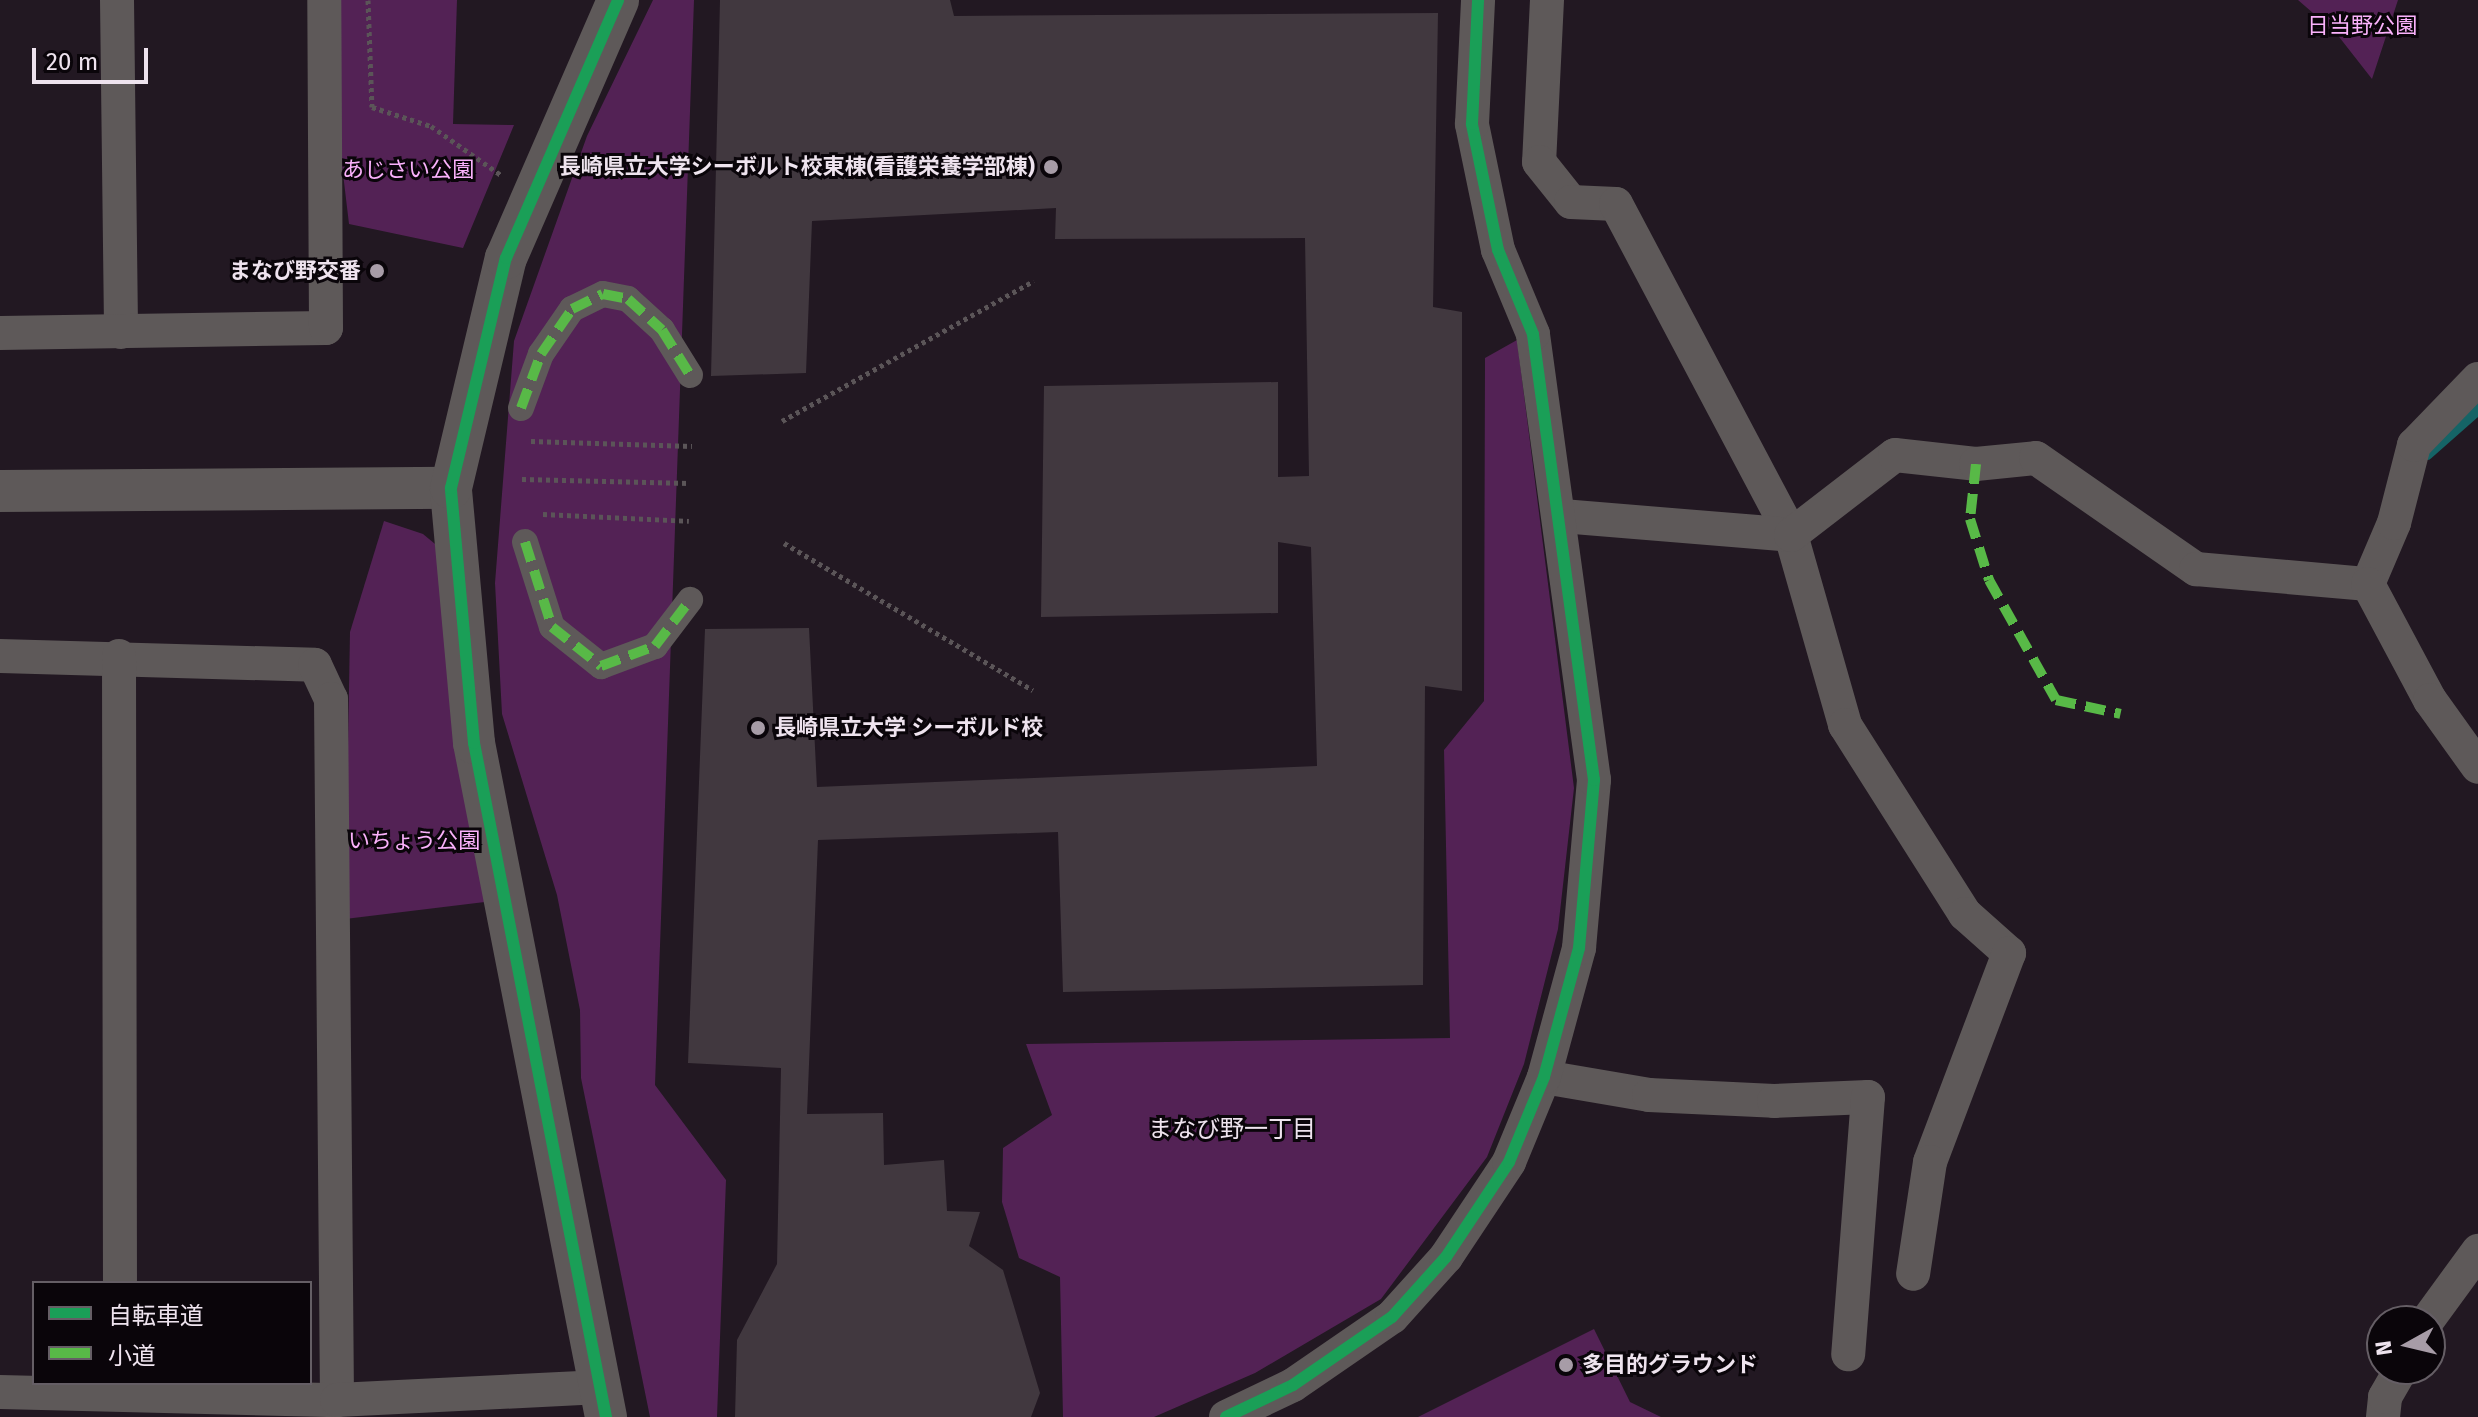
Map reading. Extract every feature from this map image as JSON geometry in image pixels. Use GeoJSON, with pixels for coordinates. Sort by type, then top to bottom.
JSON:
{"type":"FeatureCollection","features":[{"type":"Feature","properties":{"kind":"street"},"geometry":{"type":"LineString","coordinates":[[117,0],[121,332]]}},
{"type":"Feature","properties":{"kind":"street"},"geometry":{"type":"LineString","coordinates":[[0,333],[326,328],[324,0]]}},
{"type":"Feature","properties":{"kind":"street"},"geometry":{"type":"LineString","coordinates":[[0,1392],[121,1389],[337,1400],[603,1402],[474,743],[451,488],[506,258],[532,192],[618,0]]}},
{"type":"Feature","properties":{"kind":"street"},"geometry":{"type":"LineString","coordinates":[[1226,1417],[1293,1385],[1392,1317],[1446,1257],[1509,1162],[1544,1077],[1579,948],[1594,780],[1562,516],[1533,334],[1498,250],[1472,124],[1478,0]]}},
{"type":"Feature","properties":{"kind":"street"},"geometry":{"type":"LineString","coordinates":[[1547,0],[1539,162],[1571,202],[1616,204],[1791,535],[1845,725],[1965,914],[2009,953],[1930,1162],[1913,1274]]}},
{"type":"Feature","properties":{"kind":"street"},"geometry":{"type":"LineString","coordinates":[[521,408],[541,354],[572,309],[603,294],[628,299],[662,330],[690,375]]}},
{"type":"Feature","properties":{"kind":"street"},"geometry":{"type":"LineString","coordinates":[[2368,584],[2394,523],[2414,445],[2478,379]]}},
{"type":"Feature","properties":{"kind":"street"},"geometry":{"type":"LineString","coordinates":[[1562,516],[1791,535],[1895,455],[1976,464],[2036,458],[2196,569],[2368,584]]}},
{"type":"Feature","properties":{"kind":"street"},"geometry":{"type":"LineString","coordinates":[[0,491],[451,488]]}},
{"type":"Feature","properties":{"kind":"street"},"geometry":{"type":"LineString","coordinates":[[525,542],[552,627],[601,666],[655,646],[690,600]]}},
{"type":"Feature","properties":{"kind":"street"},"geometry":{"type":"LineString","coordinates":[[2368,584],[2430,700],[2478,767]]}},
{"type":"Feature","properties":{"kind":"street"},"geometry":{"type":"LineString","coordinates":[[0,656],[119,656],[315,665],[331,699],[337,1400]]}},
{"type":"Feature","properties":{"kind":"street"},"geometry":{"type":"LineString","coordinates":[[119,656],[120,1281]]}},
{"type":"Feature","properties":{"kind":"street"},"geometry":{"type":"LineString","coordinates":[[1544,1077],[1649,1095],[1774,1101],[1868,1097],[1848,1354]]}},
{"type":"Feature","properties":{"kind":"street"},"geometry":{"type":"LineString","coordinates":[[2439,1305],[2478,1251]]}},
{"type":"Feature","properties":{"kind":"street"},"geometry":{"type":"LineString","coordinates":[[2383,1417],[2385,1397],[2392,1385]]}},
{"type":"Feature","properties":{"kind":"path"},"geometry":{"type":"LineString","coordinates":[[368,0],[372,107],[431,126],[472,160],[532,192]]}},
{"type":"Feature","properties":{"kind":"path"},"geometry":{"type":"LineString","coordinates":[[782,421],[1034,281]]}},
{"type":"Feature","properties":{"kind":"path"},"geometry":{"type":"LineString","coordinates":[[530,441],[692,446]]}},
{"type":"Feature","properties":{"kind":"path"},"geometry":{"type":"LineString","coordinates":[[522,479],[689,483]]}},
{"type":"Feature","properties":{"kind":"path"},"geometry":{"type":"LineString","coordinates":[[538,514],[689,521]]}},
{"type":"Feature","properties":{"kind":"path"},"geometry":{"type":"LineString","coordinates":[[784,543],[1033,690]]}},
{"type":"Feature","properties":{"kind":"green space","name":"あじさい公園"},"geometry":{"type":"Polygon","coordinates":[[[340,0],[457,0],[453,124],[514,125],[463,248],[349,224],[339,140],[340,0]]]}},
{"type":"Feature","properties":{"kind":"green space"},"geometry":{"type":"Polygon","coordinates":[[[653,0],[694,0],[655,1085],[726,1180],[717,1417],[650,1417],[581,1078],[580,1010],[557,895],[502,714],[495,583],[514,341],[587,136],[653,0]]]}},
{"type":"Feature","properties":{"kind":"green space","name":"日当野公園"},"geometry":{"type":"Polygon","coordinates":[[[2298,0],[2398,0],[2372,79],[2336,33],[2298,0]]]}},
{"type":"Feature","properties":{"kind":"green space"},"geometry":{"type":"Polygon","coordinates":[[[1517,340],[1574,788],[1558,929],[1524,1064],[1487,1157],[1381,1299],[1255,1373],[1154,1417],[1063,1417],[1060,1277],[1019,1258],[1002,1202],[1003,1148],[1052,1115],[1026,1044],[1450,1038],[1444,750],[1484,701],[1485,358],[1517,340]]]}},
{"type":"Feature","properties":{"kind":"green space","name":"いちょう公園"},"geometry":{"type":"Polygon","coordinates":[[[384,521],[423,534],[446,553],[493,901],[345,919],[350,632],[384,521]]]}},
{"type":"Feature","properties":{"kind":"green space","name":"多目的グラウンド"},"geometry":{"type":"Polygon","coordinates":[[[1594,1329],[1630,1402],[1661,1417],[1418,1417],[1594,1329]]]}},
{"type":"Feature","properties":{"kind":"building","name":"長崎県立大学 シーボルド校"},"geometry":{"type":"Polygon","coordinates":[[[720,0],[950,0],[954,16],[1438,13],[1433,307],[1462,312],[1462,691],[1425,686],[1423,985],[1063,992],[1058,832],[818,840],[807,1114],[883,1113],[884,1165],[944,1160],[947,1211],[980,1212],[969,1246],[1003,1270],[1040,1393],[1031,1417],[735,1417],[737,1340],[777,1264],[781,1068],[688,1063],[705,629],[809,628],[817,787],[1317,766],[1311,547],[1278,542],[1278,613],[1041,617],[1044,386],[1278,382],[1278,477],[1309,476],[1305,238],[1055,239],[1056,208],[812,221],[806,373],[711,376],[720,0]]]}},
{"type":"Feature","properties":{"kind":"waterway"},"geometry":{"type":"LineString","coordinates":[[2427,454],[2478,409]]}},
{"type":"Feature","properties":{"kind":"marked path"},"geometry":{"type":"LineString","coordinates":[[521,408],[541,354],[572,309],[603,294],[628,299],[662,330],[690,375]]}},
{"type":"Feature","properties":{"kind":"marked path"},"geometry":{"type":"LineString","coordinates":[[1976,464],[1970,519],[1989,580],[2056,700],[2121,714]]}},
{"type":"Feature","properties":{"kind":"marked path"},"geometry":{"type":"LineString","coordinates":[[525,542],[552,627],[601,666],[655,646],[690,600]]}},
{"type":"Feature","properties":{"kind":"cycle path"},"geometry":{"type":"LineString","coordinates":[[606,1417],[474,743],[451,488],[506,258],[618,0]]}},
{"type":"Feature","properties":{"kind":"cycle path"},"geometry":{"type":"LineString","coordinates":[[1226,1417],[1293,1385],[1392,1317],[1446,1257],[1509,1162],[1544,1077],[1579,948],[1594,780],[1533,334],[1498,250],[1472,124],[1478,0]]}},
{"type":"Feature","properties":{"kind":"place","name":"長崎県立大学シーボルト校東棟(看護栄養学部棟)"},"geometry":{"type":"Point","coordinates":[1051,167]}},
{"type":"Feature","properties":{"kind":"place","name":"まなび野交番"},"geometry":{"type":"Point","coordinates":[377,271]}},
{"type":"Feature","properties":{"kind":"place","name":"長崎県立大学 シーボルド校"},"geometry":{"type":"Point","coordinates":[758,728]}},
{"type":"Feature","properties":{"kind":"place","name":"多目的グラウンド"},"geometry":{"type":"Point","coordinates":[1566,1365]}},
{"type":"Feature","properties":{"kind":"district","name":"まなび野一丁目"},"geometry":{"type":"Point","coordinates":[1232,1130]}}]}
